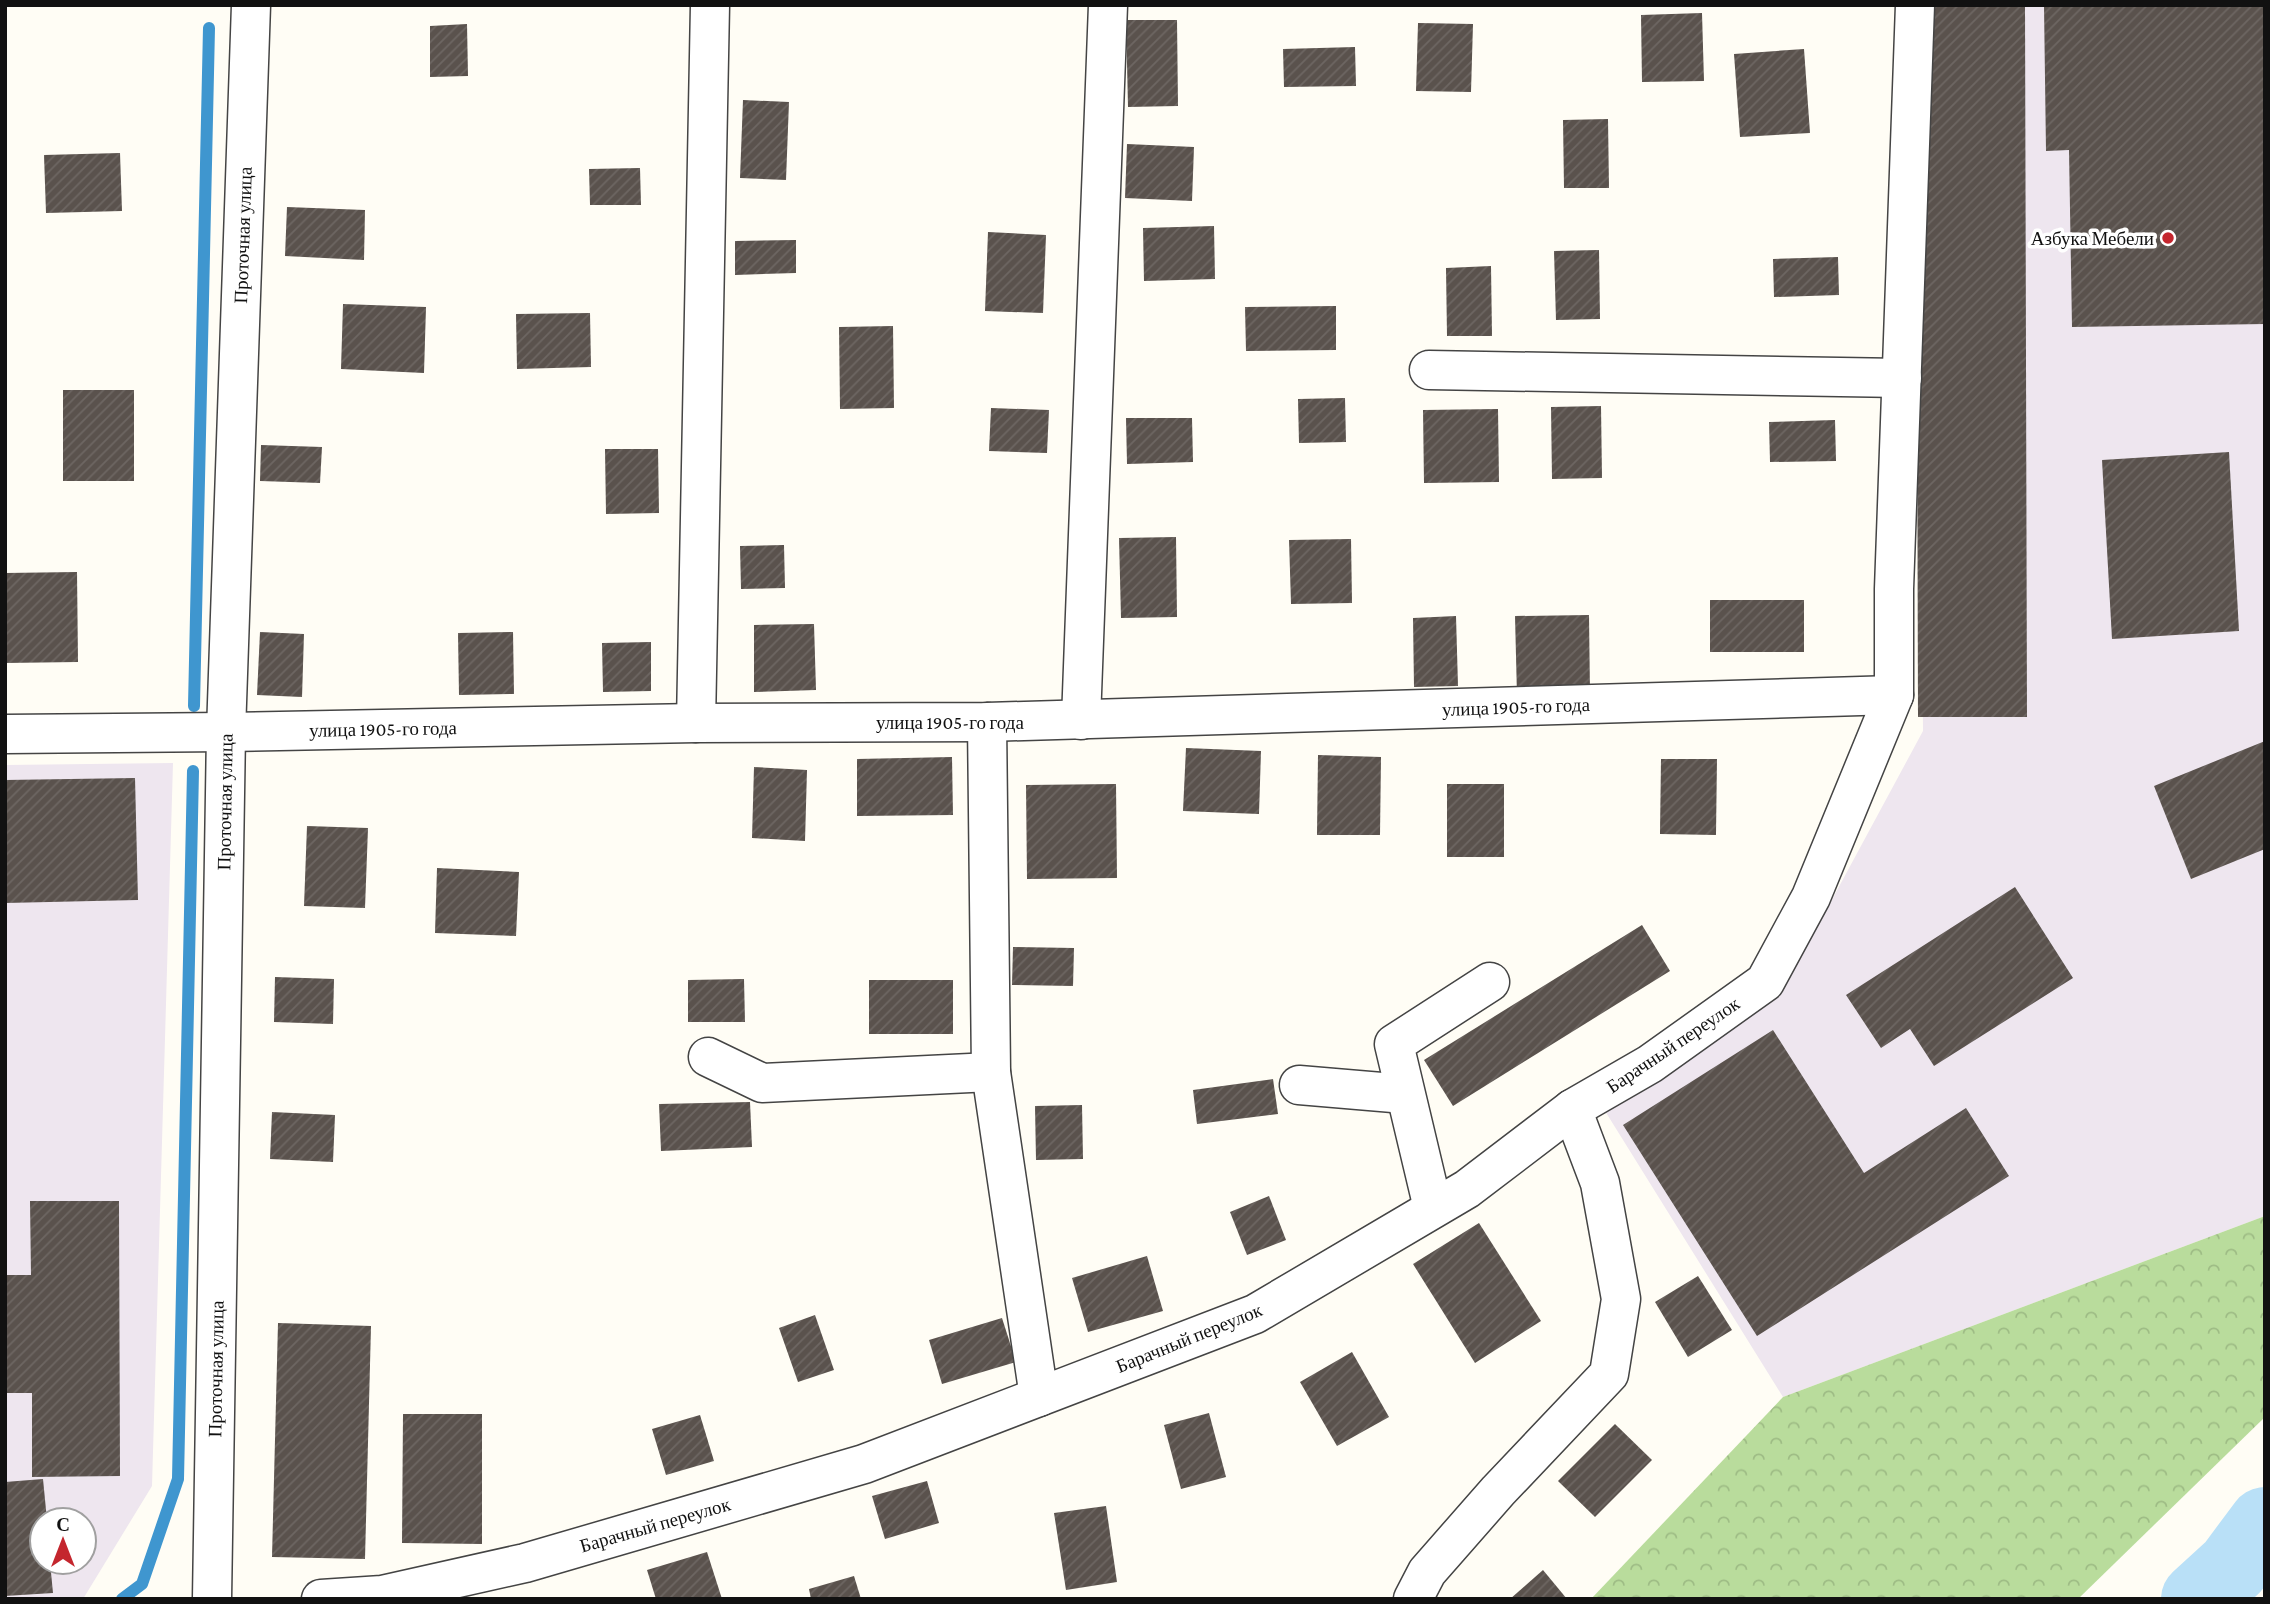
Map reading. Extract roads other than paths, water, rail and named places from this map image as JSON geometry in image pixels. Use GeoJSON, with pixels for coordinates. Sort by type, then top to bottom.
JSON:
{"type":"FeatureCollection","features":[{"type":"Feature","properties":{"kind":"street","name":"Проточная улица"},"geometry":{"type":"LineString","coordinates":[[212,1599],[226,732],[251,5]]}},
{"type":"Feature","properties":{"kind":"street"},"geometry":{"type":"LineString","coordinates":[[696,723],[710,5]]}},
{"type":"Feature","properties":{"kind":"street"},"geometry":{"type":"LineString","coordinates":[[1081,720],[1108,5]]}},
{"type":"Feature","properties":{"kind":"street"},"geometry":{"type":"LineString","coordinates":[[1894,695],[1894,589],[1915,5]]}},
{"type":"Feature","properties":{"kind":"street"},"geometry":{"type":"LineString","coordinates":[[1429,370],[1902,378]]}},
{"type":"Feature","properties":{"kind":"street","name":"улица 1905-го года"},"geometry":{"type":"LineString","coordinates":[[5,734],[696,723],[987,722],[1894,695]]}},
{"type":"Feature","properties":{"kind":"street","name":"Барачный переулок"},"geometry":{"type":"LineString","coordinates":[[321,1599],[382,1595],[525,1563],[864,1464],[1255,1314],[1467,1188],[1572,1109],[1650,1064],[1766,982],[1811,897],[1894,695]]}},
{"type":"Feature","properties":{"kind":"street"},"geometry":{"type":"LineString","coordinates":[[987,722],[991,1072],[1039,1397]]}},
{"type":"Feature","properties":{"kind":"street"},"geometry":{"type":"LineString","coordinates":[[1433,1208],[1394,1044],[1490,982]]}},
{"type":"Feature","properties":{"kind":"street"},"geometry":{"type":"LineString","coordinates":[[708,1057],[762,1083],[991,1072]]}},
{"type":"Feature","properties":{"kind":"street"},"geometry":{"type":"LineString","coordinates":[[1299,1085],[1405,1094]]}},
{"type":"Feature","properties":{"kind":"street"},"geometry":{"type":"LineString","coordinates":[[1413,1599],[1427,1572],[1498,1491],[1609,1374],[1621,1299],[1600,1183],[1572,1109]]}},
{"type":"Feature","properties":{"kind":"waterway"},"geometry":{"type":"LineString","coordinates":[[194,706],[209,28]]}},
{"type":"Feature","properties":{"kind":"waterway"},"geometry":{"type":"LineString","coordinates":[[122,1599],[142,1584],[178,1479],[193,771]]}},
{"type":"Feature","properties":{"kind":"waterway"},"geometry":{"type":"LineString","coordinates":[[2198,1599],[2233,1567],[2265,1524]]}},
{"type":"Feature","properties":{"kind":"place","name":"Азбука Мебели"},"geometry":{"type":"Point","coordinates":[2168,238]}}]}
